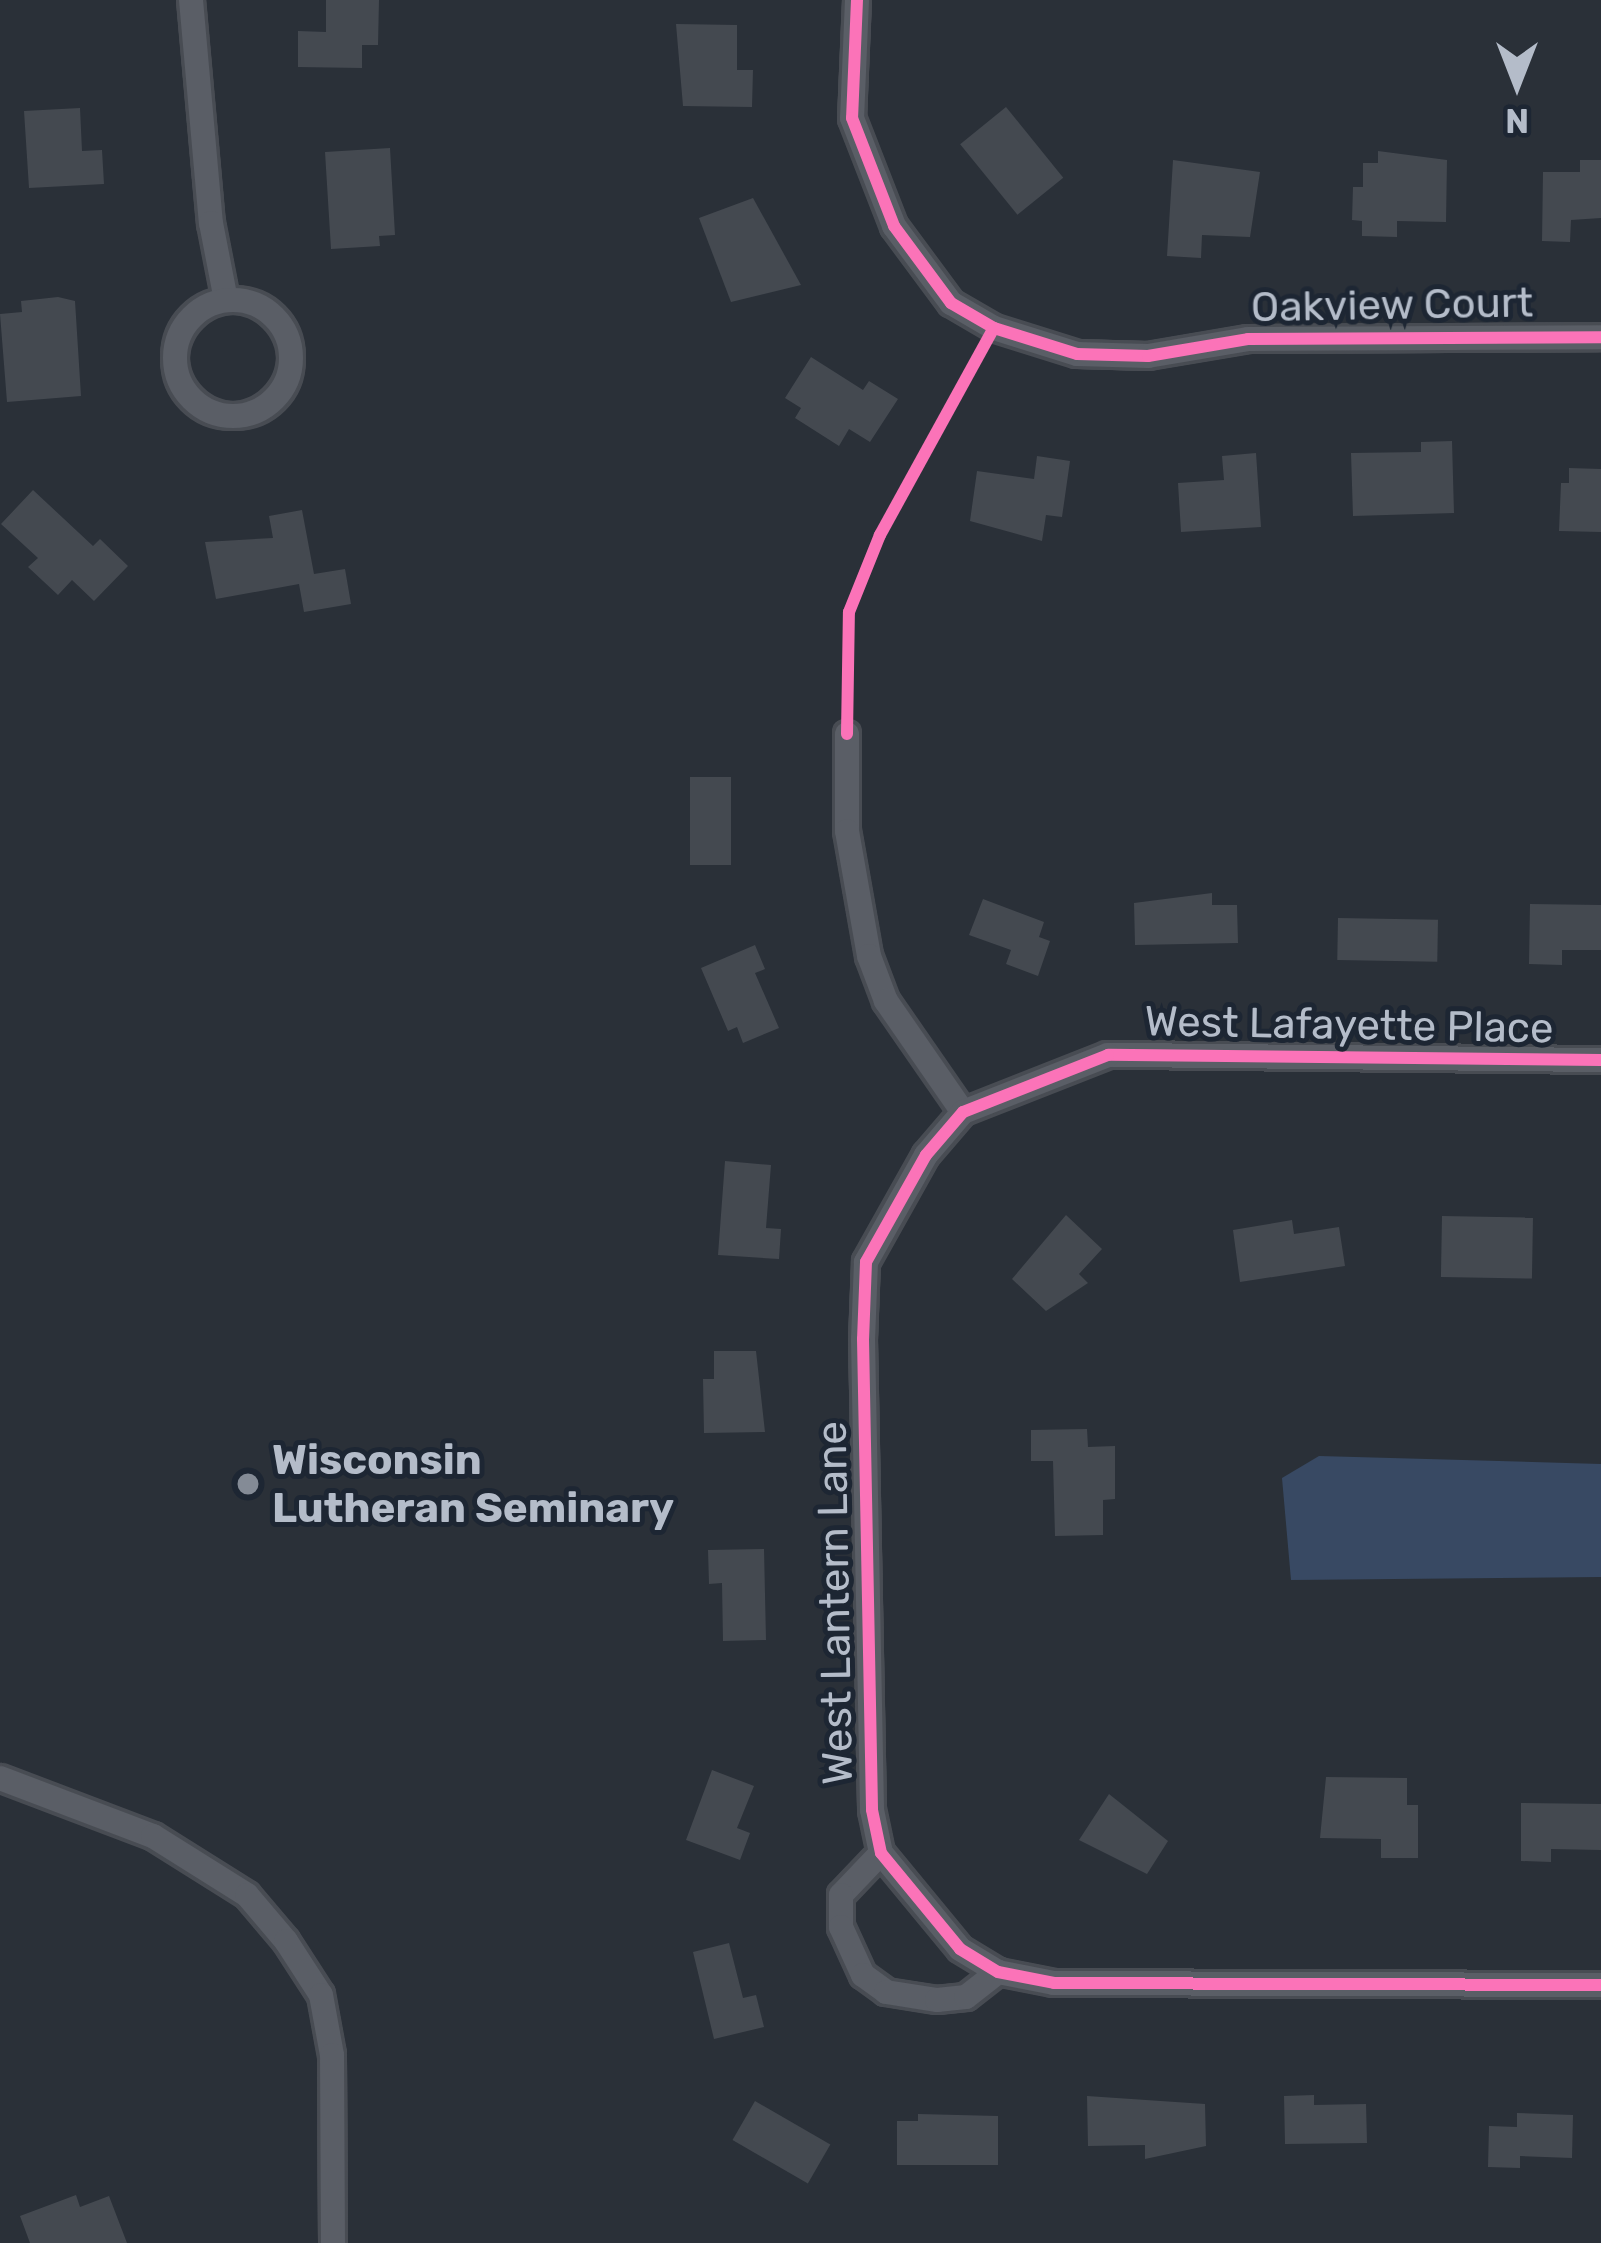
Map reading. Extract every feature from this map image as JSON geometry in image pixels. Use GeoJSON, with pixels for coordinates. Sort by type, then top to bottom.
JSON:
{"type":"FeatureCollection","features":[{"type":"Feature","properties":{"kind":"street"},"geometry":{"type":"LineString","coordinates":[[191,0],[211,223],[226,300]]}},
{"type":"Feature","properties":{"kind":"street","name":"Oakview Court"},"geometry":{"type":"LineString","coordinates":[[857,0],[852,118],[894,226],[951,303],[994,328],[1077,353],[1148,356],[1248,340],[1601,337]]}},
{"type":"Feature","properties":{"kind":"street"},"geometry":{"type":"LineString","coordinates":[[226,300],[264,309],[279,322],[292,360],[277,397],[242,416],[206,410],[186,392],[176,366],[182,330],[226,300]]}},
{"type":"Feature","properties":{"kind":"street"},"geometry":{"type":"LineString","coordinates":[[847,734],[847,831],[869,956],[886,1001],[963,1112]]}},
{"type":"Feature","properties":{"kind":"street","name":"West Lafayette Place"},"geometry":{"type":"LineString","coordinates":[[963,1112],[1108,1055],[1601,1060]]}},
{"type":"Feature","properties":{"kind":"street","name":"West Lantern Lane"},"geometry":{"type":"LineString","coordinates":[[963,1112],[889,1211],[866,1262],[872,1810],[881,1853],[918,1907],[998,1972],[1054,1983],[1601,1985]]}},
{"type":"Feature","properties":{"kind":"street"},"geometry":{"type":"LineString","coordinates":[[0,1778],[153,1836],[247,1895],[286,1941],[320,1995],[332,2055],[333,2243]]}},
{"type":"Feature","properties":{"kind":"street"},"geometry":{"type":"LineString","coordinates":[[881,1853],[841,1895],[841,1927],[863,1975],[886,1992],[938,2000],[966,1997],[998,1972]]}},
{"type":"Feature","properties":{"kind":"water"},"geometry":{"type":"Polygon","coordinates":[[[1319,1456],[1601,1464],[1601,1577],[1291,1580],[1282,1478],[1319,1456]]]}},
{"type":"Feature","properties":{"kind":"building"},"geometry":{"type":"Polygon","coordinates":[[[326,0],[379,0],[378,45],[362,45],[362,68],[298,67],[298,31],[326,32],[326,0]]]}},
{"type":"Feature","properties":{"kind":"building"},"geometry":{"type":"Polygon","coordinates":[[[676,24],[737,25],[737,70],[753,70],[752,107],[683,106],[676,24]]]}},
{"type":"Feature","properties":{"kind":"building"},"geometry":{"type":"Polygon","coordinates":[[[1006,107],[1063,178],[1017,215],[960,144],[1006,107]]]}},
{"type":"Feature","properties":{"kind":"building"},"geometry":{"type":"Polygon","coordinates":[[[80,108],[82,151],[102,150],[104,184],[29,188],[24,111],[80,108]]]}},
{"type":"Feature","properties":{"kind":"building"},"geometry":{"type":"Polygon","coordinates":[[[390,148],[395,235],[379,236],[380,246],[331,249],[325,152],[390,148]]]}},
{"type":"Feature","properties":{"kind":"building"},"geometry":{"type":"Polygon","coordinates":[[[1378,151],[1447,160],[1446,222],[1397,221],[1397,237],[1362,236],[1362,221],[1352,220],[1353,187],[1363,187],[1363,163],[1378,163],[1378,151]]]}},
{"type":"Feature","properties":{"kind":"building"},"geometry":{"type":"Polygon","coordinates":[[[1173,160],[1260,172],[1250,237],[1202,235],[1201,258],[1167,256],[1173,160]]]}},
{"type":"Feature","properties":{"kind":"building"},"geometry":{"type":"Polygon","coordinates":[[[1580,160],[1601,160],[1601,218],[1571,220],[1570,242],[1542,241],[1543,172],[1580,172],[1580,160]]]}},
{"type":"Feature","properties":{"kind":"building"},"geometry":{"type":"Polygon","coordinates":[[[753,198],[801,285],[731,302],[699,218],[753,198]]]}},
{"type":"Feature","properties":{"kind":"building"},"geometry":{"type":"Polygon","coordinates":[[[58,297],[75,301],[81,396],[7,402],[0,314],[22,312],[21,301],[58,297]]]}},
{"type":"Feature","properties":{"kind":"building"},"geometry":{"type":"Polygon","coordinates":[[[811,357],[863,390],[869,381],[898,399],[870,442],[849,429],[839,446],[795,418],[801,408],[785,398],[811,357]]]}},
{"type":"Feature","properties":{"kind":"building"},"geometry":{"type":"Polygon","coordinates":[[[1452,441],[1454,513],[1353,516],[1351,453],[1421,452],[1421,442],[1452,441]]]}},
{"type":"Feature","properties":{"kind":"building"},"geometry":{"type":"Polygon","coordinates":[[[1256,453],[1261,527],[1181,532],[1178,483],[1224,480],[1222,456],[1256,453]]]}},
{"type":"Feature","properties":{"kind":"building"},"geometry":{"type":"Polygon","coordinates":[[[1037,456],[1070,461],[1062,517],[1046,515],[1042,541],[970,521],[977,471],[1034,479],[1037,456]]]}},
{"type":"Feature","properties":{"kind":"building"},"geometry":{"type":"Polygon","coordinates":[[[1569,468],[1601,469],[1601,532],[1559,531],[1561,483],[1569,483],[1569,468]]]}},
{"type":"Feature","properties":{"kind":"building"},"geometry":{"type":"Polygon","coordinates":[[[33,490],[93,546],[100,539],[128,566],[94,601],[72,580],[58,595],[28,567],[38,558],[1,524],[33,490]]]}},
{"type":"Feature","properties":{"kind":"building"},"geometry":{"type":"Polygon","coordinates":[[[302,510],[314,574],[345,569],[351,604],[304,612],[299,584],[216,599],[205,542],[273,538],[269,516],[302,510]]]}},
{"type":"Feature","properties":{"kind":"building"},"geometry":{"type":"Polygon","coordinates":[[[690,777],[731,777],[731,865],[690,865],[690,777]]]}},
{"type":"Feature","properties":{"kind":"building"},"geometry":{"type":"Polygon","coordinates":[[[1212,893],[1212,905],[1237,905],[1238,943],[1135,945],[1134,903],[1212,893]]]}},
{"type":"Feature","properties":{"kind":"building"},"geometry":{"type":"Polygon","coordinates":[[[983,899],[1044,922],[1039,937],[1050,941],[1038,976],[1006,964],[1011,950],[969,935],[983,899]]]}},
{"type":"Feature","properties":{"kind":"building"},"geometry":{"type":"Polygon","coordinates":[[[1530,904],[1601,905],[1601,950],[1562,950],[1562,965],[1529,964],[1530,904]]]}},
{"type":"Feature","properties":{"kind":"building"},"geometry":{"type":"Polygon","coordinates":[[[1338,918],[1438,920],[1437,962],[1337,960],[1338,918]]]}},
{"type":"Feature","properties":{"kind":"building"},"geometry":{"type":"Polygon","coordinates":[[[755,945],[765,969],[755,973],[779,1028],[743,1043],[737,1027],[728,1031],[701,968],[755,945]]]}},
{"type":"Feature","properties":{"kind":"building"},"geometry":{"type":"Polygon","coordinates":[[[725,1161],[771,1165],[766,1228],[781,1229],[779,1259],[718,1255],[725,1161]]]}},
{"type":"Feature","properties":{"kind":"building"},"geometry":{"type":"Polygon","coordinates":[[[1066,1215],[1102,1249],[1079,1274],[1088,1283],[1046,1311],[1012,1279],[1066,1215]]]}},
{"type":"Feature","properties":{"kind":"building"},"geometry":{"type":"Polygon","coordinates":[[[1442,1216],[1533,1218],[1532,1279],[1441,1277],[1442,1216]]]}},
{"type":"Feature","properties":{"kind":"building"},"geometry":{"type":"Polygon","coordinates":[[[1292,1220],[1294,1234],[1339,1227],[1345,1266],[1240,1282],[1233,1230],[1292,1220]]]}},
{"type":"Feature","properties":{"kind":"building"},"geometry":{"type":"Polygon","coordinates":[[[714,1351],[756,1351],[765,1432],[704,1433],[703,1379],[714,1379],[714,1351]]]}},
{"type":"Feature","properties":{"kind":"building"},"geometry":{"type":"Polygon","coordinates":[[[1087,1429],[1088,1447],[1115,1446],[1115,1499],[1103,1500],[1103,1535],[1055,1536],[1053,1461],[1031,1461],[1031,1430],[1087,1429]]]}},
{"type":"Feature","properties":{"kind":"building"},"geometry":{"type":"Polygon","coordinates":[[[764,1549],[766,1640],[723,1641],[722,1583],[709,1584],[708,1550],[764,1549]]]}},
{"type":"Feature","properties":{"kind":"building"},"geometry":{"type":"Polygon","coordinates":[[[712,1770],[754,1786],[737,1828],[750,1833],[740,1860],[686,1840],[712,1770]]]}},
{"type":"Feature","properties":{"kind":"building"},"geometry":{"type":"Polygon","coordinates":[[[1326,1777],[1407,1778],[1407,1805],[1418,1805],[1418,1858],[1381,1858],[1381,1839],[1320,1838],[1326,1777]]]}},
{"type":"Feature","properties":{"kind":"building"},"geometry":{"type":"Polygon","coordinates":[[[1109,1794],[1168,1841],[1147,1874],[1079,1840],[1109,1794]]]}},
{"type":"Feature","properties":{"kind":"building"},"geometry":{"type":"Polygon","coordinates":[[[1521,1803],[1601,1804],[1601,1850],[1551,1849],[1551,1862],[1521,1861],[1521,1803]]]}},
{"type":"Feature","properties":{"kind":"building"},"geometry":{"type":"Polygon","coordinates":[[[729,1943],[743,1998],[756,1995],[764,2027],[714,2039],[693,1952],[729,1943]]]}},
{"type":"Feature","properties":{"kind":"building"},"geometry":{"type":"Polygon","coordinates":[[[1314,2095],[1314,2105],[1366,2104],[1367,2143],[1285,2144],[1284,2096],[1314,2095]]]}},
{"type":"Feature","properties":{"kind":"building"},"geometry":{"type":"Polygon","coordinates":[[[1087,2096],[1205,2104],[1206,2146],[1145,2159],[1145,2145],[1088,2146],[1087,2096]]]}},
{"type":"Feature","properties":{"kind":"building"},"geometry":{"type":"Polygon","coordinates":[[[755,2101],[830,2144],[808,2183],[733,2140],[755,2101]]]}},
{"type":"Feature","properties":{"kind":"building"},"geometry":{"type":"Polygon","coordinates":[[[1517,2113],[1573,2115],[1572,2158],[1520,2156],[1520,2168],[1488,2167],[1489,2126],[1517,2127],[1517,2113]]]}},
{"type":"Feature","properties":{"kind":"building"},"geometry":{"type":"Polygon","coordinates":[[[918,2114],[998,2116],[998,2165],[897,2165],[897,2121],[918,2121],[918,2114]]]}},
{"type":"Feature","properties":{"kind":"building"},"geometry":{"type":"Polygon","coordinates":[[[76,2195],[80,2207],[109,2196],[127,2243],[30,2243],[20,2216],[76,2195]]]}},
{"type":"Feature","properties":{"kind":"cycle path"},"geometry":{"type":"LineString","coordinates":[[857,0],[852,118],[894,226],[951,303],[994,328],[1077,354],[1148,356],[1248,339],[1601,337]]}},
{"type":"Feature","properties":{"kind":"cycle path"},"geometry":{"type":"LineString","coordinates":[[847,734],[849,612],[880,535],[994,328]]}},
{"type":"Feature","properties":{"kind":"cycle path"},"geometry":{"type":"LineString","coordinates":[[1601,1060],[1108,1055],[963,1112],[926,1155],[866,1262],[863,1339],[872,1810],[881,1853],[960,1949],[998,1972],[1054,1983],[1601,1985]]}},
{"type":"Feature","properties":{"kind":"place","name":"Wisconsin Lutheran Seminary"},"geometry":{"type":"Point","coordinates":[248,1484]}}]}
